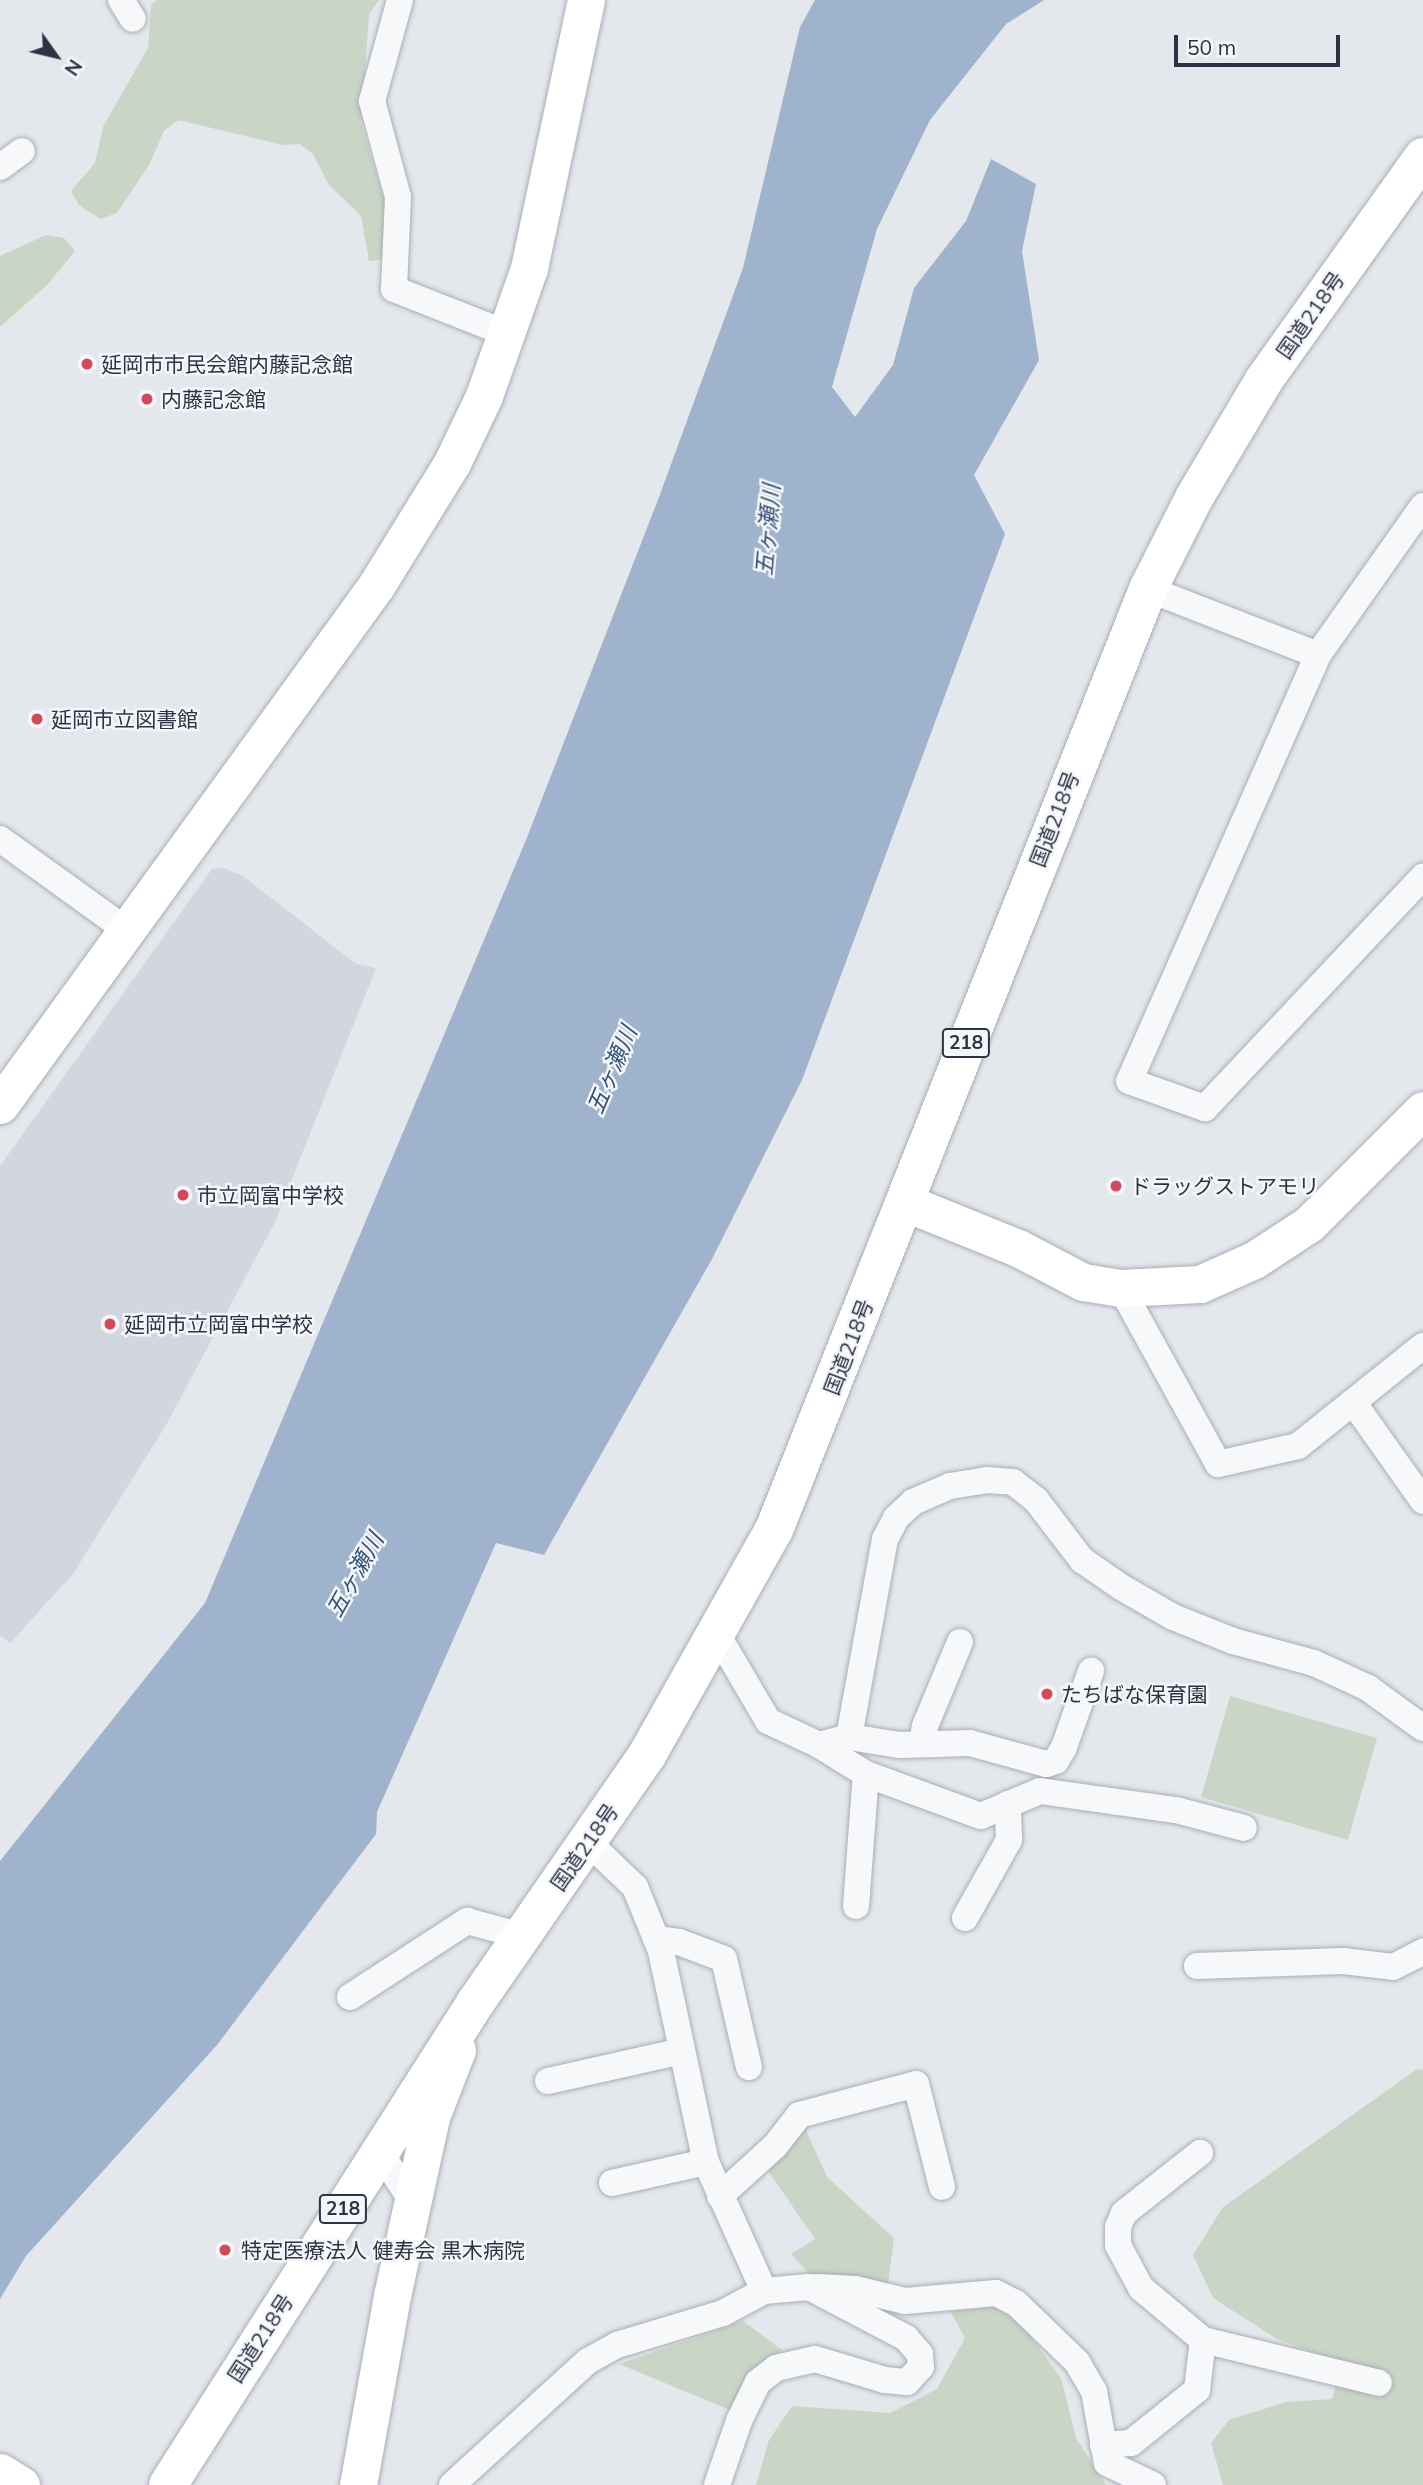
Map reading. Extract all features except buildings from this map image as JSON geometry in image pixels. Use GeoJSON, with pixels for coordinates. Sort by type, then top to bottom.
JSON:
{"type":"FeatureCollection","features":[{"type":"Feature","properties":{"kind":"highway","name":"国道218号"},"geometry":{"type":"LineString","coordinates":[[168,2485],[476,2003],[647,1755],[774,1530],[1148,589],[1206,477],[1264,380],[1423,157]]}},
{"type":"Feature","properties":{"kind":"street"},"geometry":{"type":"LineString","coordinates":[[400,0],[372,101],[398,197],[400,218],[391,273],[394,289],[508,334]]}},
{"type":"Feature","properties":{"kind":"street"},"geometry":{"type":"LineString","coordinates":[[0,1105],[417,525],[484,396],[508,334],[545,204],[586,0]]}},
{"type":"Feature","properties":{"kind":"street"},"geometry":{"type":"LineString","coordinates":[[0,167],[22,151]]}},
{"type":"Feature","properties":{"kind":"street"},"geometry":{"type":"LineString","coordinates":[[1418,524],[1318,655],[1129,1081],[1205,1108],[1423,877]]}},
{"type":"Feature","properties":{"kind":"street"},"geometry":{"type":"LineString","coordinates":[[1148,589],[1318,655]]}},
{"type":"Feature","properties":{"kind":"street"},"geometry":{"type":"LineString","coordinates":[[0,839],[126,930]]}},
{"type":"Feature","properties":{"kind":"street"},"geometry":{"type":"LineString","coordinates":[[904,1202],[1018,1248],[1083,1282],[1121,1289],[1200,1284],[1254,1260],[1309,1224],[1423,1110]]}},
{"type":"Feature","properties":{"kind":"street"},"geometry":{"type":"LineString","coordinates":[[1121,1289],[1218,1464],[1298,1446],[1423,1346]]}},
{"type":"Feature","properties":{"kind":"street"},"geometry":{"type":"LineString","coordinates":[[1353,1402],[1423,1501]]}},
{"type":"Feature","properties":{"kind":"street"},"geometry":{"type":"LineString","coordinates":[[849,1737],[885,1539],[895,1518],[913,1502],[950,1486],[986,1480],[1013,1482],[1036,1500],[1082,1560],[1173,1617],[1233,1641],[1314,1663],[1367,1688],[1423,1728]]}},
{"type":"Feature","properties":{"kind":"street"},"geometry":{"type":"LineString","coordinates":[[717,1634],[768,1721],[819,1745],[866,1774],[981,1816],[1040,1791],[1176,1810],[1244,1828]]}},
{"type":"Feature","properties":{"kind":"street"},"geometry":{"type":"LineString","coordinates":[[922,1743],[925,1726],[960,1642]]}},
{"type":"Feature","properties":{"kind":"street"},"geometry":{"type":"LineString","coordinates":[[819,1745],[849,1737],[900,1745],[970,1743],[1046,1764],[1056,1761],[1091,1671]]}},
{"type":"Feature","properties":{"kind":"street"},"geometry":{"type":"LineString","coordinates":[[856,1906],[866,1774]]}},
{"type":"Feature","properties":{"kind":"street"},"geometry":{"type":"LineString","coordinates":[[965,1918],[992,1877],[1009,1840],[1008,1804]]}},
{"type":"Feature","properties":{"kind":"street"},"geometry":{"type":"LineString","coordinates":[[588,1842],[635,1887],[656,1940],[706,2162],[764,2291]]}},
{"type":"Feature","properties":{"kind":"street"},"geometry":{"type":"LineString","coordinates":[[350,1997],[467,1921],[522,1936]]}},
{"type":"Feature","properties":{"kind":"street"},"geometry":{"type":"LineString","coordinates":[[656,1940],[679,1941],[724,1959],[749,2067]]}},
{"type":"Feature","properties":{"kind":"street"},"geometry":{"type":"LineString","coordinates":[[1198,1966],[1343,1961],[1392,1967],[1423,1952]]}},
{"type":"Feature","properties":{"kind":"street"},"geometry":{"type":"LineString","coordinates":[[358,2485],[430,2117],[476,2003]]}},
{"type":"Feature","properties":{"kind":"street"},"geometry":{"type":"LineString","coordinates":[[548,2081],[682,2051]]}},
{"type":"Feature","properties":{"kind":"street"},"geometry":{"type":"LineString","coordinates":[[720,2196],[775,2146],[799,2115],[916,2084],[942,2187]]}},
{"type":"Feature","properties":{"kind":"street"},"geometry":{"type":"LineString","coordinates":[[380,2152],[412,2201]]}},
{"type":"Feature","properties":{"kind":"street"},"geometry":{"type":"LineString","coordinates":[[1200,2153],[1124,2213],[1118,2245],[1141,2288],[1203,2340],[1378,2383]]}},
{"type":"Feature","properties":{"kind":"street"},"geometry":{"type":"LineString","coordinates":[[612,2183],[706,2162]]}},
{"type":"Feature","properties":{"kind":"street"},"geometry":{"type":"LineString","coordinates":[[717,2485],[738,2421],[758,2382],[776,2368],[815,2359],[885,2380],[907,2382],[921,2367],[920,2354],[906,2337],[809,2287]]}},
{"type":"Feature","properties":{"kind":"street"},"geometry":{"type":"LineString","coordinates":[[452,2485],[588,2361],[617,2345],[723,2313],[764,2291],[809,2287],[855,2289],[905,2301],[996,2293],[1016,2303],[1077,2362],[1094,2391],[1107,2463],[1153,2485]]}},
{"type":"Feature","properties":{"kind":"street"},"geometry":{"type":"LineString","coordinates":[[1103,2445],[1131,2443],[1191,2398],[1197,2390],[1203,2340]]}},
{"type":"Feature","properties":{"kind":"street"},"geometry":{"type":"LineString","coordinates":[[0,2472],[21,2485]]}},
{"type":"Feature","properties":{"kind":"shaded area","name":"延岡市立岡富中学校"},"geometry":{"type":"Polygon","coordinates":[[[223,868],[243,876],[356,964],[376,968],[274,1224],[166,1425],[73,1574],[10,1643],[0,1636],[0,1166],[212,869],[223,868]]]}},
{"type":"Feature","properties":{"kind":"green space"},"geometry":{"type":"Polygon","coordinates":[[[157,0],[379,0],[369,14],[361,123],[385,203],[385,259],[369,261],[361,216],[329,185],[313,154],[300,144],[283,145],[178,120],[164,131],[149,165],[117,213],[100,219],[79,205],[71,191],[95,163],[103,127],[148,48],[151,5],[157,0]]]}},
{"type":"Feature","properties":{"kind":"green space"},"geometry":{"type":"Polygon","coordinates":[[[46,235],[64,238],[75,251],[47,285],[0,327],[0,256],[46,235]]]}},
{"type":"Feature","properties":{"kind":"green space"},"geometry":{"type":"Polygon","coordinates":[[[1230,1696],[1377,1738],[1348,1840],[1201,1797],[1230,1696]]]}},
{"type":"Feature","properties":{"kind":"green space"},"geometry":{"type":"Polygon","coordinates":[[[1417,2069],[1423,2070],[1423,2485],[1223,2485],[1211,2443],[1229,2420],[1286,2402],[1332,2399],[1342,2363],[1277,2339],[1213,2298],[1193,2255],[1223,2207],[1417,2069]]]}},
{"type":"Feature","properties":{"kind":"green space"},"geometry":{"type":"Polygon","coordinates":[[[805,2128],[827,2177],[894,2238],[888,2285],[811,2276],[791,2254],[815,2239],[764,2165],[805,2128]]]}},
{"type":"Feature","properties":{"kind":"green space"},"geometry":{"type":"Polygon","coordinates":[[[995,2306],[1026,2330],[1061,2378],[1076,2438],[1106,2485],[756,2485],[769,2440],[792,2406],[890,2413],[937,2389],[965,2338],[951,2312],[995,2306]]]}},
{"type":"Feature","properties":{"kind":"green space"},"geometry":{"type":"Polygon","coordinates":[[[743,2321],[782,2350],[751,2372],[730,2410],[619,2364],[743,2321]]]}},
{"type":"Feature","properties":{"kind":"water","name":"五ヶ瀬川"},"geometry":{"type":"Polygon","coordinates":[[[815,0],[1044,0],[1006,24],[930,120],[877,229],[832,387],[855,417],[893,365],[914,288],[966,221],[991,159],[1036,184],[1022,251],[1039,360],[974,475],[1005,534],[802,1080],[712,1259],[544,1555],[496,1543],[377,1812],[376,1834],[217,2045],[26,2256],[0,2299],[0,1861],[205,1603],[526,840],[659,497],[743,268],[800,27],[815,0]]]}},
{"type":"Feature","properties":{"kind":"place","name":"延岡市市民会館内藤記念館"},"geometry":{"type":"Point","coordinates":[87,364]}},
{"type":"Feature","properties":{"kind":"place","name":"内藤記念館"},"geometry":{"type":"Point","coordinates":[147,399]}},
{"type":"Feature","properties":{"kind":"place","name":"延岡市立図書館"},"geometry":{"type":"Point","coordinates":[37,719]}},
{"type":"Feature","properties":{"kind":"place","name":"ドラッグストアモリ"},"geometry":{"type":"Point","coordinates":[1116,1186]}},
{"type":"Feature","properties":{"kind":"place","name":"市立岡富中学校"},"geometry":{"type":"Point","coordinates":[183,1195]}},
{"type":"Feature","properties":{"kind":"place","name":"延岡市立岡富中学校"},"geometry":{"type":"Point","coordinates":[110,1324]}},
{"type":"Feature","properties":{"kind":"place","name":"たちばな保育園"},"geometry":{"type":"Point","coordinates":[1047,1694]}},
{"type":"Feature","properties":{"kind":"place","name":"特定医療法人 健寿会 黒木病院"},"geometry":{"type":"Point","coordinates":[225,2250]}}]}
